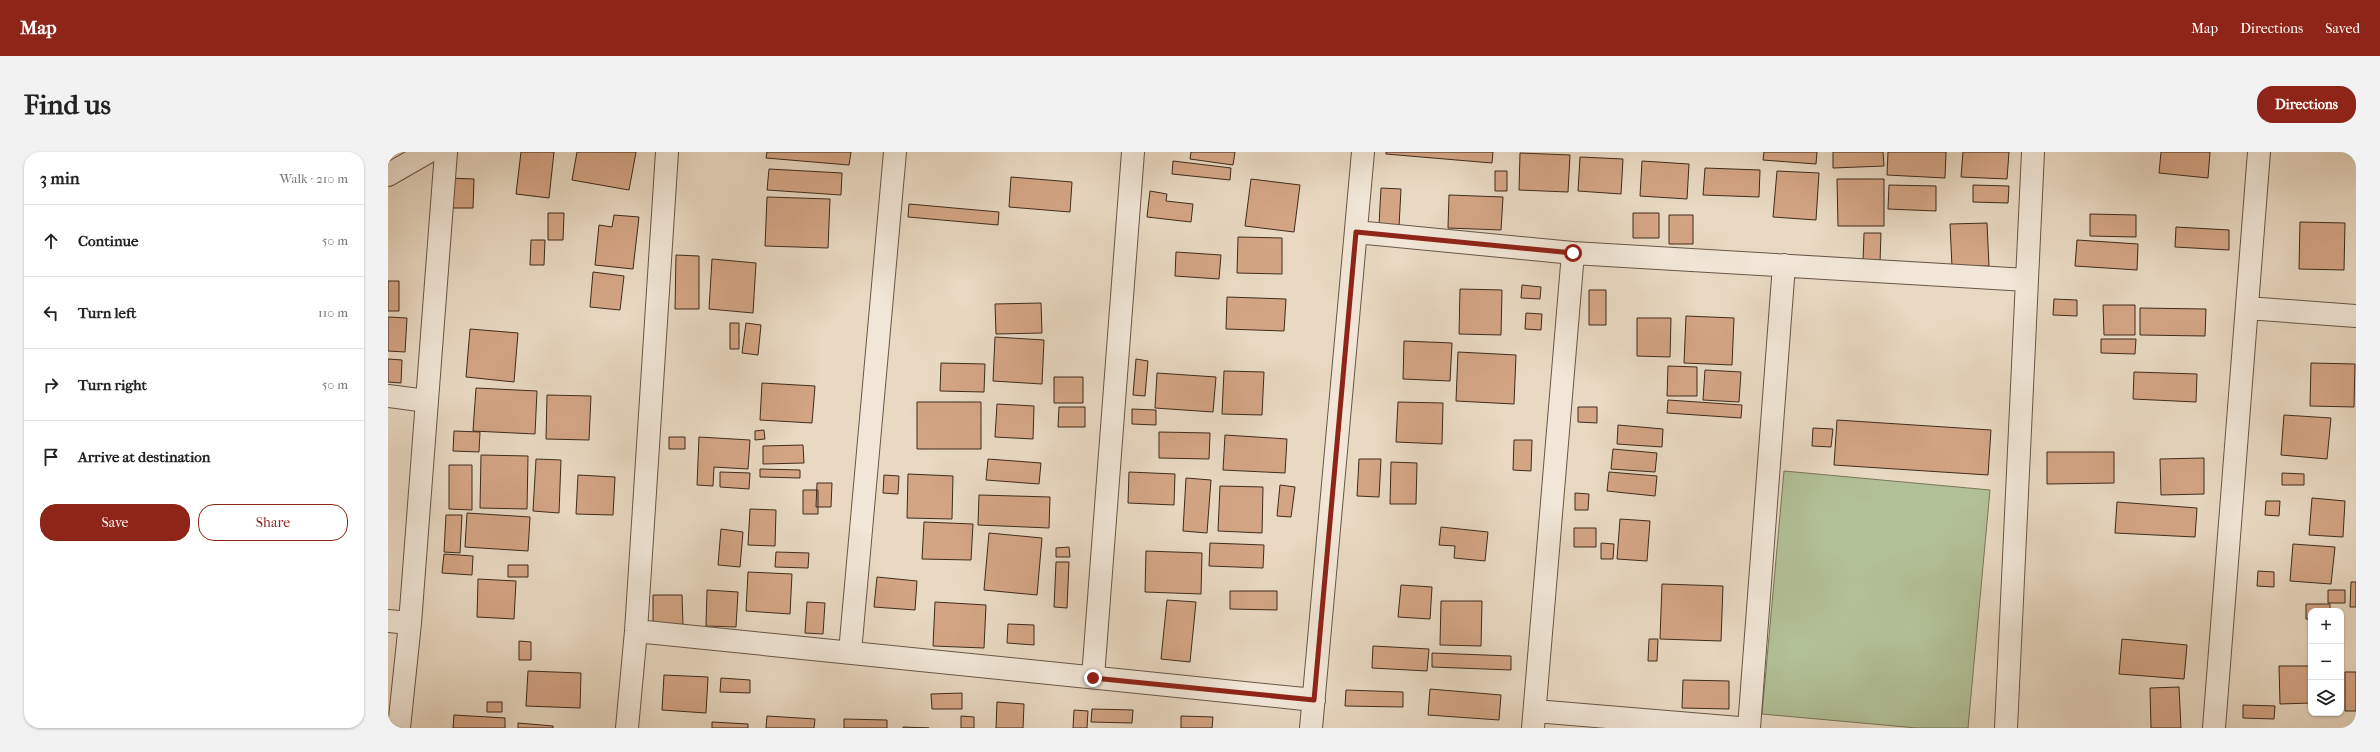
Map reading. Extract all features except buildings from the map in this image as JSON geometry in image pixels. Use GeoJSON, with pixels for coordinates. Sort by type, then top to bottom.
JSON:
{"type":"FeatureCollection","features":[{"type":"Feature","properties":{"kind":"street"},"geometry":{"type":"LineString","coordinates":[[388,175],[428,152]]}},
{"type":"Feature","properties":{"kind":"street"},"geometry":{"type":"LineString","coordinates":[[399,728],[410,623],[446,152]]}},
{"type":"Feature","properties":{"kind":"street"},"geometry":{"type":"LineString","coordinates":[[627,728],[636,631],[667,152]]}},
{"type":"Feature","properties":{"kind":"street"},"geometry":{"type":"LineString","coordinates":[[850,652],[895,152]]}},
{"type":"Feature","properties":{"kind":"street"},"geometry":{"type":"LineString","coordinates":[[1093,678],[1133,152]]}},
{"type":"Feature","properties":{"kind":"street"},"geometry":{"type":"LineString","coordinates":[[1310,728],[1314,700],[1363,152]]}},
{"type":"Feature","properties":{"kind":"street"},"geometry":{"type":"LineString","coordinates":[[2006,728],[2033,152]]}},
{"type":"Feature","properties":{"kind":"street"},"geometry":{"type":"LineString","coordinates":[[2214,728],[2259,152]]}},
{"type":"Feature","properties":{"kind":"street"},"geometry":{"type":"LineString","coordinates":[[1356,232],[1573,253],[2027,280]]}},
{"type":"Feature","properties":{"kind":"street"},"geometry":{"type":"LineString","coordinates":[[1573,253],[1534,720],[1739,728]]}},
{"type":"Feature","properties":{"kind":"street"},"geometry":{"type":"LineString","coordinates":[[1749,728],[1784,265]]}},
{"type":"Feature","properties":{"kind":"street"},"geometry":{"type":"LineString","coordinates":[[2247,308],[2356,316]]}},
{"type":"Feature","properties":{"kind":"street"},"geometry":{"type":"LineString","coordinates":[[388,396],[427,401]]}},
{"type":"Feature","properties":{"kind":"street"},"geometry":{"type":"LineString","coordinates":[[388,621],[410,623]]}},
{"type":"Feature","properties":{"kind":"street"},"geometry":{"type":"LineString","coordinates":[[636,631],[1314,700]]}},
{"type":"Feature","properties":{"kind":"green space"},"geometry":{"type":"Polygon","coordinates":[[[1784,471],[1990,490],[1968,728],[1917,728],[1762,714],[1784,471]]]}},
{"type":"Feature","properties":{"kind":"route"},"geometry":{"type":"LineString","coordinates":[[1093,678],[1314,700],[1356,232],[1573,253]]}}]}
